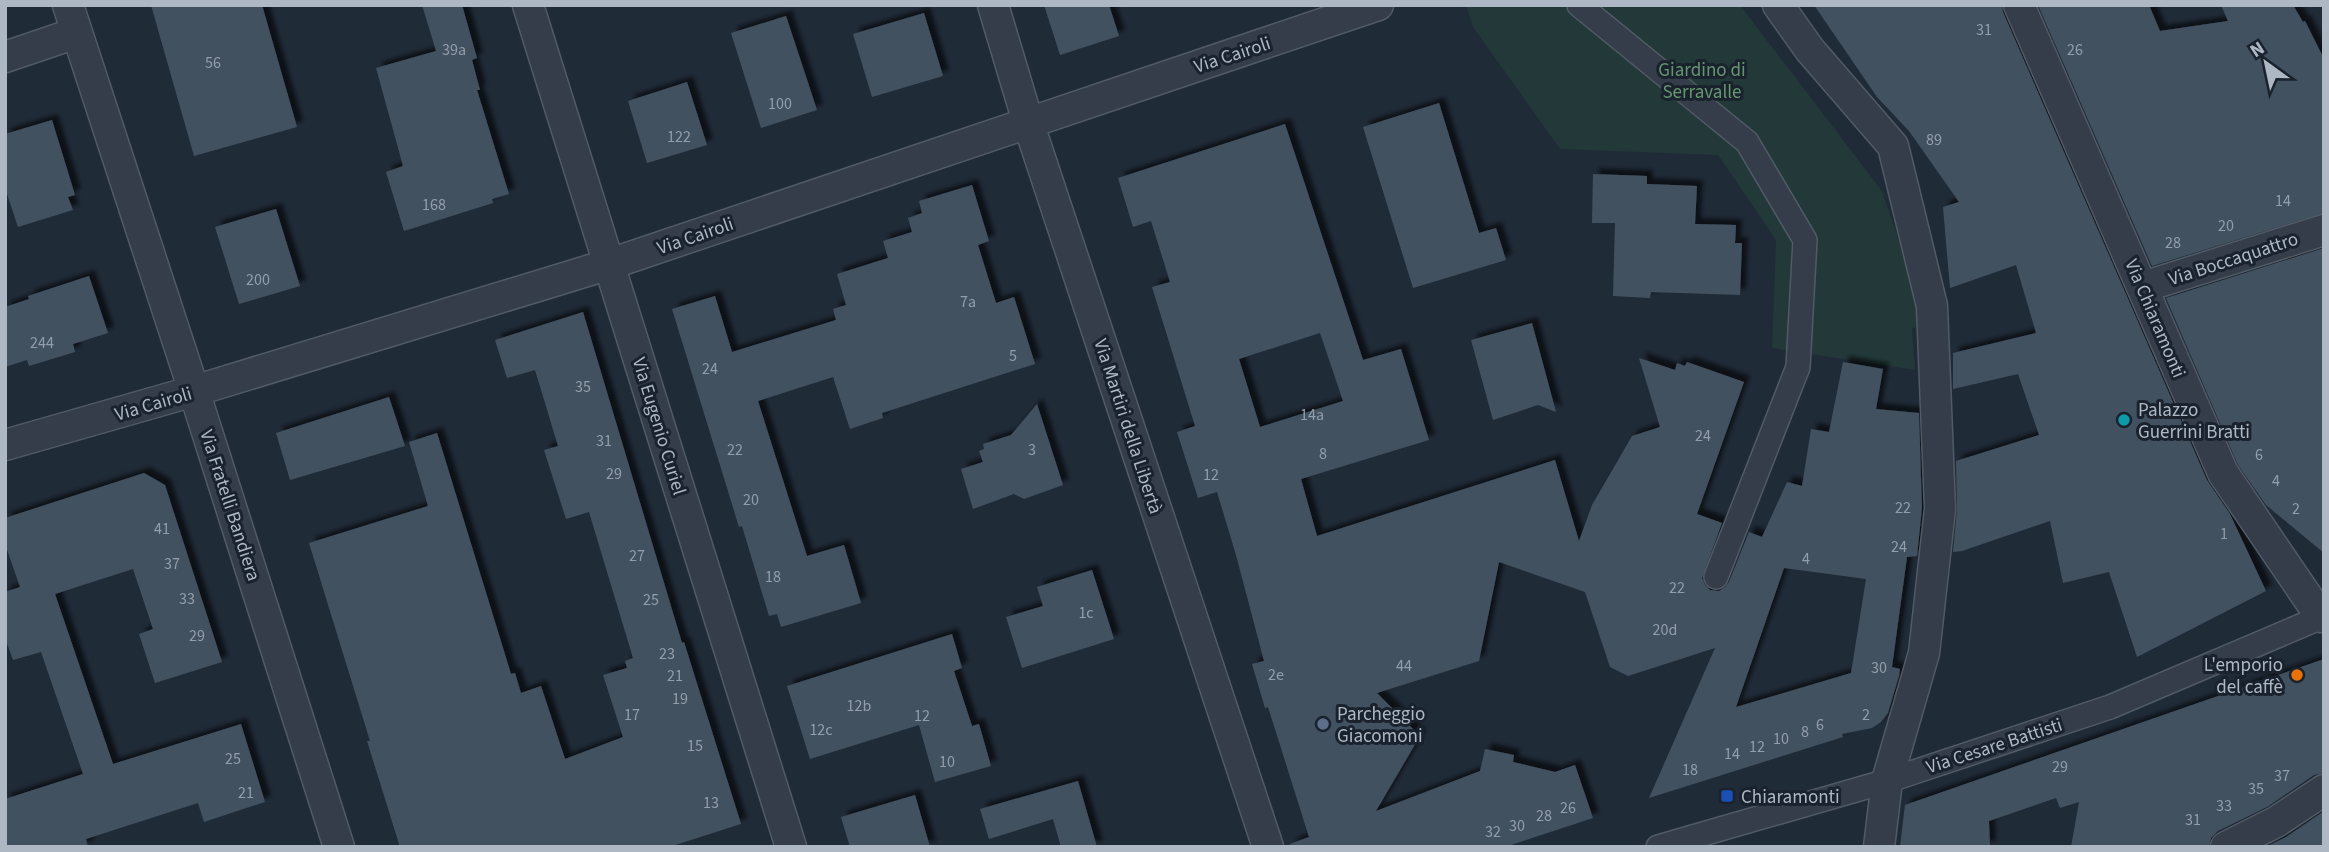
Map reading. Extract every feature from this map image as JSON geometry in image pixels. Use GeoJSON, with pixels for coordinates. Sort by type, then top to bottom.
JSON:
{"type":"FeatureCollection","features":[{"type":"Feature","properties":{"kind":"street","name":"Via Fratelli Bandiera"},"geometry":{"type":"LineString","coordinates":[[68,5],[339,847]]}},
{"type":"Feature","properties":{"kind":"street","name":"Via Eugenio Curiel"},"geometry":{"type":"LineString","coordinates":[[528,5],[792,847]]}},
{"type":"Feature","properties":{"kind":"street","name":"Via Martiri della Libertà"},"geometry":{"type":"LineString","coordinates":[[993,5],[1028,122],[1268,847]]}},
{"type":"Feature","properties":{"kind":"street","name":"Via Cairoli"},"geometry":{"type":"LineString","coordinates":[[5,445],[194,391],[610,264],[1378,5]]}},
{"type":"Feature","properties":{"kind":"street"},"geometry":{"type":"LineString","coordinates":[[1579,5],[1747,142],[1805,240],[1798,367],[1716,577]]}},
{"type":"Feature","properties":{"kind":"street"},"geometry":{"type":"LineString","coordinates":[[1778,5],[1810,50],[1893,146],[1932,306],[1940,509],[1924,653],[1886,781],[1879,847]]}},
{"type":"Feature","properties":{"kind":"street","name":"Via Chiaramonti"},"geometry":{"type":"LineString","coordinates":[[2019,5],[2223,473],[2322,616]]}},
{"type":"Feature","properties":{"kind":"street"},"geometry":{"type":"LineString","coordinates":[[5,57],[76,33]]}},
{"type":"Feature","properties":{"kind":"street","name":"Via Boccaquattro"},"geometry":{"type":"LineString","coordinates":[[2143,287],[2324,230]]}},
{"type":"Feature","properties":{"kind":"street","name":"Via Cesare Battisti"},"geometry":{"type":"LineString","coordinates":[[1658,847],[1886,781],[2110,707],[2322,616]]}},
{"type":"Feature","properties":{"kind":"street"},"geometry":{"type":"LineString","coordinates":[[2226,847],[2276,822],[2324,790]]}},
{"type":"Feature","properties":{"kind":"green space","name":"Giardino di Serravalle"},"geometry":{"type":"Polygon","coordinates":[[[1466,5],[1740,5],[1882,191],[1921,305],[1922,327],[1912,328],[1915,370],[1772,348],[1776,240],[1718,155],[1560,149],[1473,27],[1466,5]]]}},
{"type":"Feature","properties":{"kind":"building"},"geometry":{"type":"Polygon","coordinates":[[[151,5],[262,5],[297,127],[194,156],[151,5]]]}},
{"type":"Feature","properties":{"kind":"building"},"geometry":{"type":"Polygon","coordinates":[[[422,5],[462,5],[477,58],[472,60],[480,90],[477,90],[509,194],[492,199],[493,203],[404,231],[386,172],[403,166],[376,68],[436,51],[422,5]]]}},
{"type":"Feature","properties":{"kind":"building"},"geometry":{"type":"Polygon","coordinates":[[[1044,5],[1109,5],[1119,36],[1060,55],[1044,5]]]}},
{"type":"Feature","properties":{"kind":"building"},"geometry":{"type":"Polygon","coordinates":[[[1814,5],[2002,5],[2207,480],[2230,514],[2266,591],[2137,657],[2109,572],[2063,583],[2050,521],[1953,552],[1957,509],[1956,461],[2039,435],[2018,374],[1953,389],[1953,353],[2036,333],[2016,265],[1950,288],[1943,207],[1959,202],[1909,131],[1877,97],[1814,5]]]}},
{"type":"Feature","properties":{"kind":"building"},"geometry":{"type":"Polygon","coordinates":[[[2038,5],[2149,5],[2160,31],[2228,21],[2221,5],[2293,5],[2303,22],[2305,21],[2324,59],[2324,213],[2152,266],[2038,5]]]}},
{"type":"Feature","properties":{"kind":"building"},"geometry":{"type":"Polygon","coordinates":[[[924,13],[943,76],[872,97],[853,34],[924,13]]]}},
{"type":"Feature","properties":{"kind":"building"},"geometry":{"type":"Polygon","coordinates":[[[786,16],[817,110],[761,128],[731,33],[786,16]]]}},
{"type":"Feature","properties":{"kind":"building"},"geometry":{"type":"Polygon","coordinates":[[[687,82],[707,145],[647,163],[628,101],[687,82]]]}},
{"type":"Feature","properties":{"kind":"building"},"geometry":{"type":"Polygon","coordinates":[[[1439,103],[1479,233],[1496,228],[1506,260],[1413,288],[1363,127],[1439,103]]]}},
{"type":"Feature","properties":{"kind":"building"},"geometry":{"type":"Polygon","coordinates":[[[52,120],[75,195],[68,197],[73,210],[18,227],[5,188],[5,134],[52,120]]]}},
{"type":"Feature","properties":{"kind":"building"},"geometry":{"type":"Polygon","coordinates":[[[1285,124],[1363,360],[1401,349],[1429,440],[1301,479],[1317,536],[1555,460],[1579,541],[1592,505],[1632,436],[1660,427],[1639,358],[1675,370],[1677,363],[1685,366],[1687,362],[1744,382],[1697,514],[1722,523],[1702,578],[1710,590],[1719,591],[1729,582],[1749,532],[1762,537],[1787,482],[1802,486],[1811,429],[1829,432],[1843,362],[1883,369],[1876,409],[1919,413],[1922,508],[1917,556],[1907,557],[1892,667],[1900,669],[1888,713],[1872,728],[1842,734],[1843,737],[1649,798],[1715,648],[1628,676],[1610,667],[1585,592],[1499,562],[1479,661],[1377,693],[1420,736],[1376,811],[1480,771],[1485,749],[1514,755],[1513,762],[1555,772],[1575,765],[1593,818],[1505,847],[1291,847],[1290,844],[1309,837],[1252,664],[1264,661],[1236,555],[1217,492],[1198,498],[1177,432],[1195,426],[1152,287],[1170,282],[1151,221],[1133,227],[1118,178],[1285,124]],[[1320,333],[1239,359],[1260,427],[1343,401],[1320,333]],[[1784,568],[1736,707],[1851,673],[1866,579],[1784,568]]]}},
{"type":"Feature","properties":{"kind":"building"},"geometry":{"type":"Polygon","coordinates":[[[1593,174],[1647,176],[1647,184],[1697,186],[1695,224],[1736,225],[1735,243],[1742,243],[1740,295],[1651,292],[1650,298],[1613,296],[1615,223],[1592,223],[1593,174]]]}},
{"type":"Feature","properties":{"kind":"building"},"geometry":{"type":"Polygon","coordinates":[[[972,185],[989,241],[978,245],[996,303],[1014,297],[1035,364],[882,413],[883,418],[850,429],[833,377],[758,401],[807,556],[844,545],[861,603],[781,627],[777,614],[769,616],[672,309],[715,296],[732,352],[836,320],[833,309],[846,305],[837,274],[888,258],[883,241],[912,232],[908,218],[922,213],[919,201],[972,185]]]}},
{"type":"Feature","properties":{"kind":"building"},"geometry":{"type":"Polygon","coordinates":[[[276,209],[300,286],[239,304],[215,227],[276,209]]]}},
{"type":"Feature","properties":{"kind":"building"},"geometry":{"type":"Polygon","coordinates":[[[2324,248],[2324,553],[2266,505],[2238,465],[2166,298],[2324,248]]]}},
{"type":"Feature","properties":{"kind":"building"},"geometry":{"type":"Polygon","coordinates":[[[89,276],[108,333],[73,344],[75,352],[29,366],[27,360],[5,367],[5,307],[29,299],[28,296],[89,276]]]}},
{"type":"Feature","properties":{"kind":"building"},"geometry":{"type":"Polygon","coordinates":[[[583,312],[682,643],[684,642],[741,824],[669,847],[400,847],[309,543],[428,506],[409,442],[437,433],[511,674],[515,673],[521,693],[541,686],[565,759],[623,737],[603,675],[627,668],[625,661],[633,658],[589,512],[566,519],[544,450],[558,446],[535,370],[507,378],[495,340],[583,312]]]}},
{"type":"Feature","properties":{"kind":"building"},"geometry":{"type":"Polygon","coordinates":[[[1532,323],[1556,412],[1538,405],[1493,420],[1471,340],[1532,323]]]}},
{"type":"Feature","properties":{"kind":"building"},"geometry":{"type":"Polygon","coordinates":[[[389,397],[405,446],[290,480],[276,433],[389,397]]]}},
{"type":"Feature","properties":{"kind":"building"},"geometry":{"type":"Polygon","coordinates":[[[1037,404],[1063,485],[1024,499],[1014,494],[973,509],[961,469],[983,462],[979,451],[984,449],[983,444],[1011,435],[1037,404]]]}},
{"type":"Feature","properties":{"kind":"building"},"geometry":{"type":"Polygon","coordinates":[[[144,473],[165,485],[222,662],[155,683],[139,634],[153,629],[133,569],[55,594],[113,764],[241,724],[265,802],[204,822],[198,803],[86,839],[88,847],[5,847],[5,799],[83,774],[41,652],[13,660],[5,638],[5,592],[20,587],[5,544],[5,518],[144,473]]]}},
{"type":"Feature","properties":{"kind":"building"},"geometry":{"type":"Polygon","coordinates":[[[1092,570],[1114,639],[1022,668],[1006,617],[1043,606],[1037,587],[1092,570]]]}},
{"type":"Feature","properties":{"kind":"building"},"geometry":{"type":"Polygon","coordinates":[[[952,634],[962,668],[954,671],[972,726],[979,724],[991,766],[935,782],[919,725],[810,759],[787,686],[952,634]]]}},
{"type":"Feature","properties":{"kind":"building"},"geometry":{"type":"Polygon","coordinates":[[[2324,659],[2324,773],[2314,775],[2267,807],[2218,831],[2211,838],[2209,847],[2071,847],[2079,802],[2060,808],[2056,798],[1989,821],[1990,847],[1900,847],[1905,805],[2324,659]]]}},
{"type":"Feature","properties":{"kind":"building"},"geometry":{"type":"Polygon","coordinates":[[[1078,781],[1097,847],[1061,847],[1053,819],[989,839],[980,809],[1078,781]]]}},
{"type":"Feature","properties":{"kind":"building"},"geometry":{"type":"Polygon","coordinates":[[[915,795],[930,847],[850,847],[841,817],[915,795]]]}},
{"type":"Feature","properties":{"kind":"building"},"geometry":{"type":"Polygon","coordinates":[[[2324,811],[2324,847],[2266,847],[2286,837],[2324,811]]]}},
{"type":"Feature","properties":{"kind":"place","name":"Palazzo Guerrini Bratti"},"geometry":{"type":"Point","coordinates":[2124,420]}},
{"type":"Feature","properties":{"kind":"place","name":"L'emporio del caffè"},"geometry":{"type":"Point","coordinates":[2297,675]}},
{"type":"Feature","properties":{"kind":"place","name":"Parcheggio Giacomoni"},"geometry":{"type":"Point","coordinates":[1323,724]}},
{"type":"Feature","properties":{"kind":"place","name":"Chiaramonti"},"geometry":{"type":"Point","coordinates":[1727,796]}}]}
